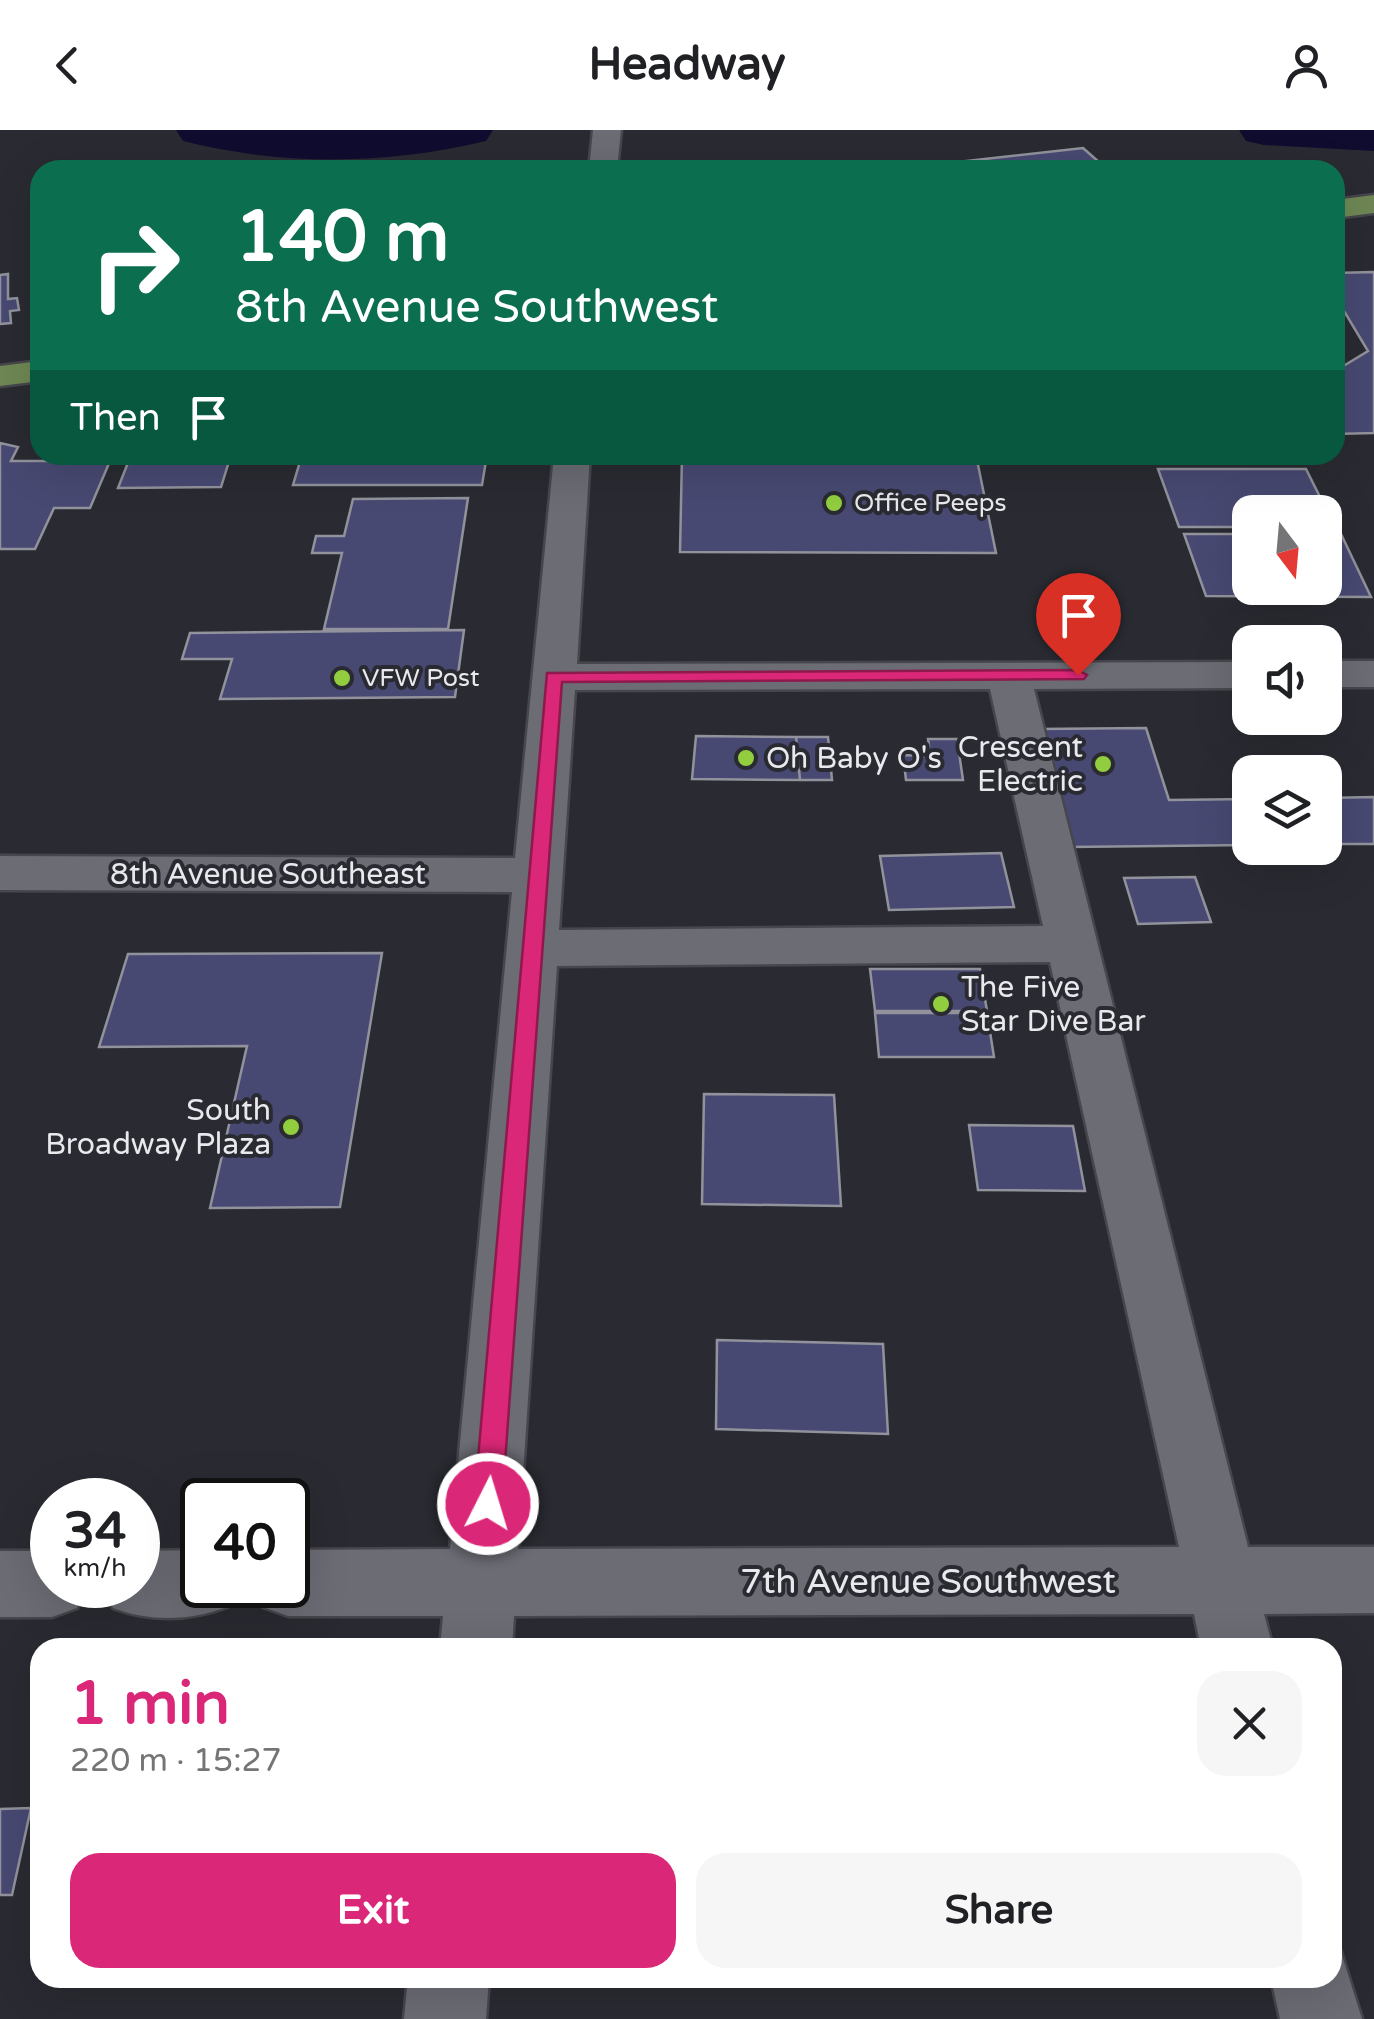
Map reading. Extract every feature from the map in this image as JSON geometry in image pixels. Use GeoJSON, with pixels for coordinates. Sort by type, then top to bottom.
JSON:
{"type":"FeatureCollection","features":[{"type":"Feature","properties":{"kind":"main road"},"geometry":{"type":"LineString","coordinates":[[1345,208],[1374,204]]}},
{"type":"Feature","properties":{"kind":"main road"},"geometry":{"type":"LineString","coordinates":[[0,376],[30,372]]}},
{"type":"Feature","properties":{"kind":"street"},"geometry":{"type":"LineString","coordinates":[[479,1615],[571,465]]}},
{"type":"Feature","properties":{"kind":"street"},"geometry":{"type":"LineString","coordinates":[[554,677],[1232,674]]}},
{"type":"Feature","properties":{"kind":"street"},"geometry":{"type":"LineString","coordinates":[[1342,674],[1374,674]]}},
{"type":"Feature","properties":{"kind":"street"},"geometry":{"type":"LineString","coordinates":[[1009,675],[1235,1638]]}},
{"type":"Feature","properties":{"kind":"street","name":"8th Avenue Southeast"},"geometry":{"type":"LineString","coordinates":[[0,873],[536,874]]}},
{"type":"Feature","properties":{"kind":"street"},"geometry":{"type":"LineString","coordinates":[[530,948],[1072,944]]}},
{"type":"Feature","properties":{"kind":"street","name":"7th Avenue Southwest"},"geometry":{"type":"LineString","coordinates":[[310,1588],[479,1615],[1222,1580],[1374,1580]]}},
{"type":"Feature","properties":{"kind":"street"},"geometry":{"type":"LineString","coordinates":[[0,1584],[30,1584]]}},
{"type":"Feature","properties":{"kind":"street"},"geometry":{"type":"LineString","coordinates":[[445,2019],[448,1988]]}},
{"type":"Feature","properties":{"kind":"street"},"geometry":{"type":"LineString","coordinates":[[1314,1988],[1321,2019]]}},
{"type":"Feature","properties":{"kind":"building"},"geometry":{"type":"Polygon","coordinates":[[[1083,148],[1097,160],[976,160],[1083,148]]]}},
{"type":"Feature","properties":{"kind":"building"},"geometry":{"type":"Polygon","coordinates":[[[1374,272],[1374,433],[1345,434],[1345,365],[1368,351],[1345,313],[1345,273],[1374,272]]]}},
{"type":"Feature","properties":{"kind":"building"},"geometry":{"type":"Polygon","coordinates":[[[8,274],[8,299],[17,298],[19,310],[10,311],[11,323],[0,324],[0,275],[8,274]]]}},
{"type":"Feature","properties":{"kind":"building"},"geometry":{"type":"Polygon","coordinates":[[[0,443],[18,447],[11,461],[30,461],[30,465],[108,465],[90,508],[54,508],[35,549],[0,549],[0,443]]]}},
{"type":"Feature","properties":{"kind":"building"},"geometry":{"type":"Polygon","coordinates":[[[127,465],[228,465],[221,487],[118,488],[127,465]]]}},
{"type":"Feature","properties":{"kind":"building"},"geometry":{"type":"Polygon","coordinates":[[[299,465],[485,465],[482,485],[293,485],[299,465]]]}},
{"type":"Feature","properties":{"kind":"building","name":"Office Peeps"},"geometry":{"type":"Polygon","coordinates":[[[682,465],[978,465],[996,553],[680,552],[682,465]]]}},
{"type":"Feature","properties":{"kind":"building"},"geometry":{"type":"Polygon","coordinates":[[[1158,469],[1306,469],[1319,495],[1232,495],[1232,527],[1179,527],[1158,469]]]}},
{"type":"Feature","properties":{"kind":"building"},"geometry":{"type":"Polygon","coordinates":[[[468,498],[448,629],[324,629],[342,553],[312,553],[316,536],[344,536],[353,499],[468,498]]]}},
{"type":"Feature","properties":{"kind":"building"},"geometry":{"type":"Polygon","coordinates":[[[1184,534],[1232,534],[1232,596],[1206,596],[1184,534]]]}},
{"type":"Feature","properties":{"kind":"building"},"geometry":{"type":"Polygon","coordinates":[[[1342,536],[1371,597],[1342,597],[1342,536]]]}},
{"type":"Feature","properties":{"kind":"building","name":"VFW Post"},"geometry":{"type":"Polygon","coordinates":[[[464,630],[455,697],[220,699],[232,659],[182,659],[190,633],[464,630]]]}},
{"type":"Feature","properties":{"kind":"building","name":"Crescent Electric"},"geometry":{"type":"Polygon","coordinates":[[[1146,728],[1169,800],[1232,799],[1232,845],[1069,847],[1040,729],[1146,728]]]}},
{"type":"Feature","properties":{"kind":"building","name":"Oh Baby O's"},"geometry":{"type":"Polygon","coordinates":[[[696,736],[796,737],[800,780],[692,779],[696,736]]]}},
{"type":"Feature","properties":{"kind":"building"},"geometry":{"type":"Polygon","coordinates":[[[796,737],[828,737],[832,780],[800,780],[796,737]]]}},
{"type":"Feature","properties":{"kind":"building"},"geometry":{"type":"Polygon","coordinates":[[[928,739],[957,739],[963,780],[906,780],[903,755],[924,756],[923,746],[929,746],[928,739]]]}},
{"type":"Feature","properties":{"kind":"building"},"geometry":{"type":"Polygon","coordinates":[[[1374,797],[1374,844],[1342,844],[1342,798],[1374,797]]]}},
{"type":"Feature","properties":{"kind":"building"},"geometry":{"type":"Polygon","coordinates":[[[1001,853],[1014,907],[889,910],[880,856],[1001,853]]]}},
{"type":"Feature","properties":{"kind":"building"},"geometry":{"type":"Polygon","coordinates":[[[1195,877],[1211,922],[1138,924],[1124,878],[1195,877]]]}},
{"type":"Feature","properties":{"kind":"building","name":"South Broadway Plaza"},"geometry":{"type":"Polygon","coordinates":[[[382,953],[340,1207],[210,1208],[247,1046],[99,1047],[128,954],[382,953]]]}},
{"type":"Feature","properties":{"kind":"building"},"geometry":{"type":"Polygon","coordinates":[[[870,969],[980,969],[987,1011],[875,1011],[870,969]]]}},
{"type":"Feature","properties":{"kind":"building"},"geometry":{"type":"Polygon","coordinates":[[[875,1013],[987,1013],[994,1057],[879,1057],[875,1013]]]}},
{"type":"Feature","properties":{"kind":"building"},"geometry":{"type":"Polygon","coordinates":[[[704,1094],[834,1095],[841,1206],[702,1204],[704,1094]]]}},
{"type":"Feature","properties":{"kind":"building"},"geometry":{"type":"Polygon","coordinates":[[[969,1125],[1073,1126],[1085,1191],[978,1190],[969,1125]]]}},
{"type":"Feature","properties":{"kind":"building"},"geometry":{"type":"Polygon","coordinates":[[[717,1340],[883,1344],[888,1434],[716,1429],[717,1340]]]}},
{"type":"Feature","properties":{"kind":"building"},"geometry":{"type":"Polygon","coordinates":[[[30,1808],[12,1895],[0,1895],[0,1809],[30,1808]]]}},
{"type":"Feature","properties":{"kind":"waterway"},"geometry":{"type":"LineString","coordinates":[[201,130],[300,145],[468,130]]}},
{"type":"Feature","properties":{"kind":"waterway"},"geometry":{"type":"LineString","coordinates":[[1264,130],[1374,136]]}},
{"type":"Feature","properties":{"kind":"place","name":"Office Peeps"},"geometry":{"type":"Point","coordinates":[834,503]}},
{"type":"Feature","properties":{"kind":"place","name":"VFW Post"},"geometry":{"type":"Point","coordinates":[342,678]}},
{"type":"Feature","properties":{"kind":"place","name":"Oh Baby O's"},"geometry":{"type":"Point","coordinates":[746,758]}},
{"type":"Feature","properties":{"kind":"place","name":"Crescent Electric"},"geometry":{"type":"Point","coordinates":[1103,764]}},
{"type":"Feature","properties":{"kind":"place","name":"The Five Star Dive Bar"},"geometry":{"type":"Point","coordinates":[941,1004]}},
{"type":"Feature","properties":{"kind":"place","name":"South Broadway Plaza"},"geometry":{"type":"Point","coordinates":[291,1127]}},
{"type":"Feature","properties":{"kind":"route"},"geometry":{"type":"LineString","coordinates":[[488,1504],[554,677],[1078,675]]}}]}
